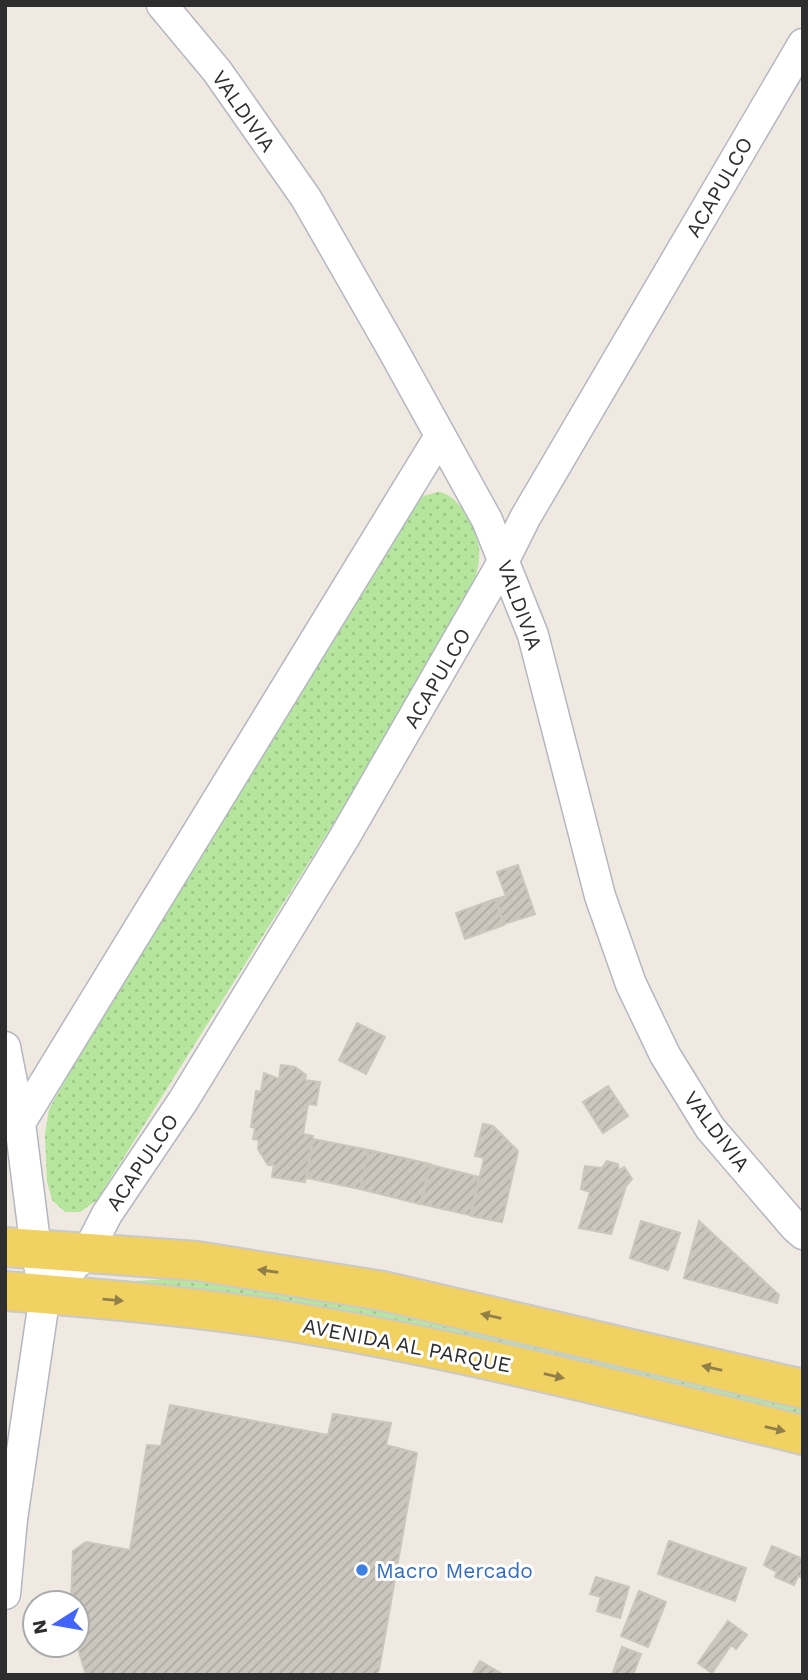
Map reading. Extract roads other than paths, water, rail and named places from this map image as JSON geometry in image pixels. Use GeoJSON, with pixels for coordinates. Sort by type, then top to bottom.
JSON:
{"type":"FeatureCollection","features":[{"type":"Feature","properties":{"kind":"main road","name":"AVENIDA AL PARQUE"},"geometry":{"type":"LineString","coordinates":[[5,1291],[32,1265],[88,1252],[197,1261],[383,1291],[803,1389]]}},
{"type":"Feature","properties":{"kind":"main road","name":"AVENIDA AL PARQUE"},"geometry":{"type":"LineString","coordinates":[[32,1265],[160,1305],[279,1320],[463,1354],[803,1436]]}},
{"type":"Feature","properties":{"kind":"street","name":"VALDIVIA"},"geometry":{"type":"LineString","coordinates":[[162,5],[217,71],[306,198],[486,520],[505,560],[533,635],[600,896],[631,984],[665,1055],[710,1128],[803,1234]]}},
{"type":"Feature","properties":{"kind":"street","name":"ACAPULCO"},"geometry":{"type":"LineString","coordinates":[[88,1252],[107,1214],[183,1101],[344,838],[505,560],[532,506],[803,44]]}},
{"type":"Feature","properties":{"kind":"street"},"geometry":{"type":"LineString","coordinates":[[20,1123],[440,436]]}},
{"type":"Feature","properties":{"kind":"street"},"geometry":{"type":"LineString","coordinates":[[5,1047],[20,1123],[32,1265],[5,1594]]}},
{"type":"Feature","properties":{"kind":"place","name":"Macro Mercado"},"geometry":{"type":"Point","coordinates":[362,1570]}}]}
